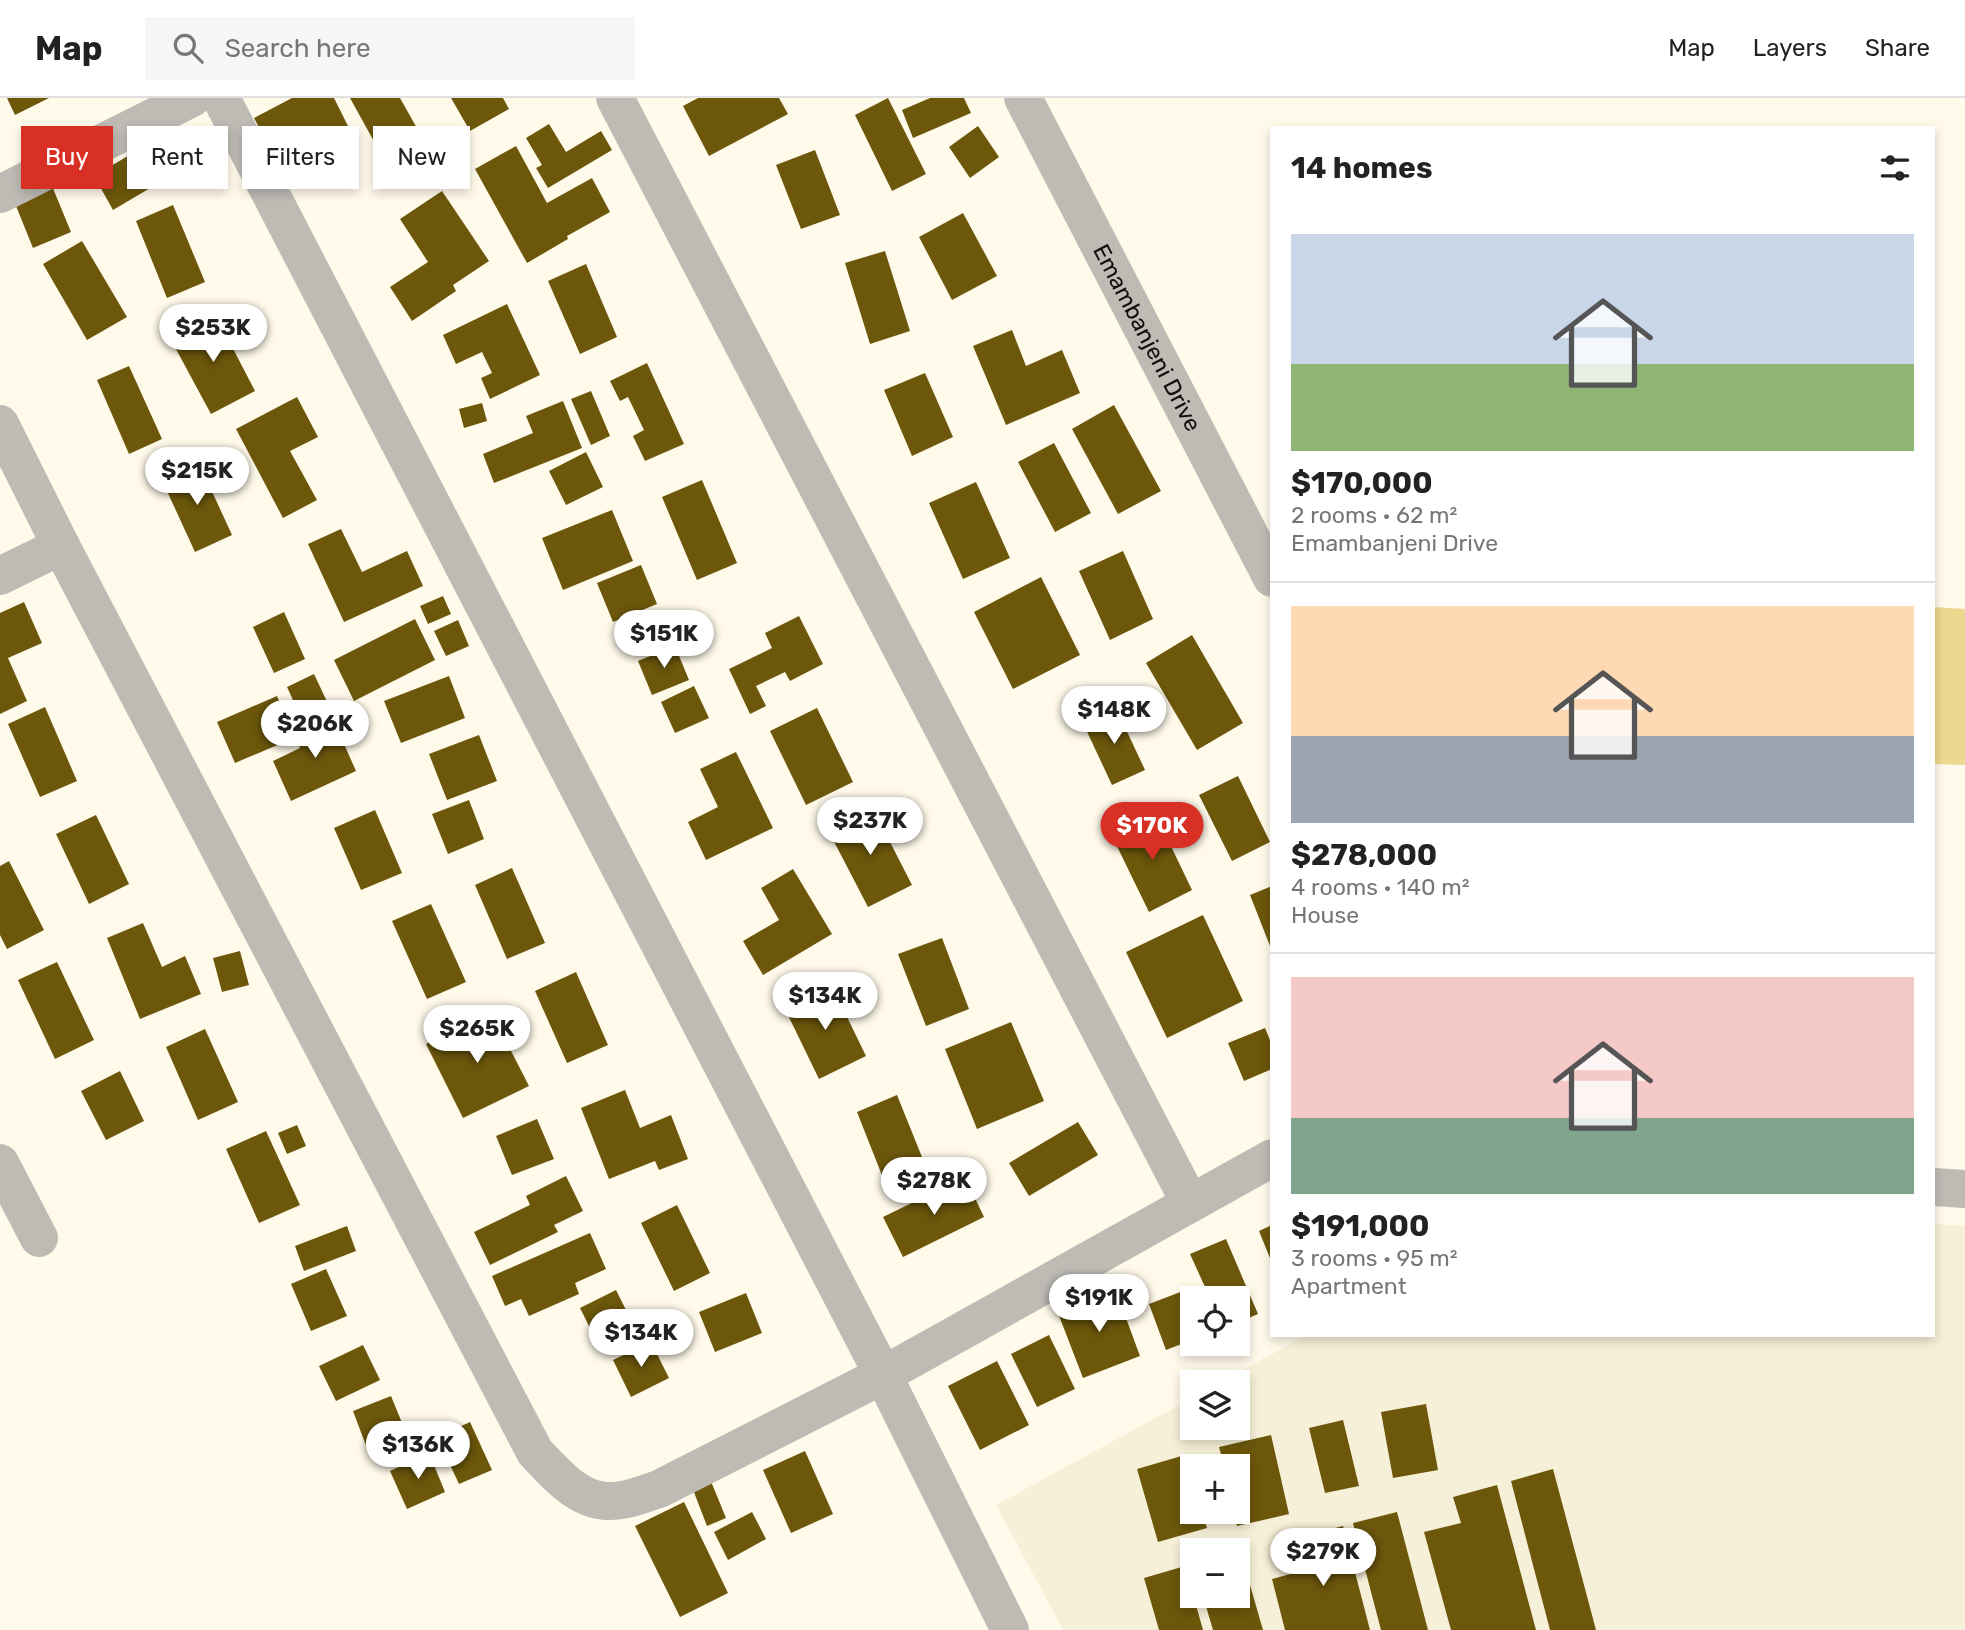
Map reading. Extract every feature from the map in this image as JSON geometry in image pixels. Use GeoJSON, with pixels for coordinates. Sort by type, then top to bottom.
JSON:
{"type":"FeatureCollection","features":[{"type":"Feature","properties":{"kind":"street"},"geometry":{"type":"LineString","coordinates":[[0,194],[192,98]]}},
{"type":"Feature","properties":{"kind":"street"},"geometry":{"type":"LineString","coordinates":[[221,98],[883,1375],[1010,1630]]}},
{"type":"Feature","properties":{"kind":"street"},"geometry":{"type":"LineString","coordinates":[[615,98],[1190,1203]]}},
{"type":"Feature","properties":{"kind":"street","name":"Emambanjeni Drive"},"geometry":{"type":"LineString","coordinates":[[1023,98],[1270,574]]}},
{"type":"Feature","properties":{"kind":"street"},"geometry":{"type":"LineString","coordinates":[[0,424],[61,546],[535,1452],[560,1479],[583,1495],[605,1501],[629,1499],[659,1489],[883,1375],[1270,1159]]}},
{"type":"Feature","properties":{"kind":"street"},"geometry":{"type":"LineString","coordinates":[[0,576],[61,546]]}},
{"type":"Feature","properties":{"kind":"street"},"geometry":{"type":"LineString","coordinates":[[0,1163],[39,1238]]}},
{"type":"Feature","properties":{"kind":"street"},"geometry":{"type":"LineString","coordinates":[[1935,1187],[1965,1189]]}},
{"type":"Feature","properties":{"kind":"shaded area"},"geometry":{"type":"Polygon","coordinates":[[[1935,607],[1965,609],[1965,765],[1935,764],[1935,607]]]}},
{"type":"Feature","properties":{"kind":"shaded area"},"geometry":{"type":"Polygon","coordinates":[[[1935,1224],[1965,1226],[1965,1630],[1063,1630],[996,1505],[1180,1405],[1180,1440],[1250,1440],[1250,1370],[1242,1370],[1303,1337],[1935,1337],[1935,1224]]]}},
{"type":"Feature","properties":{"kind":"building"},"geometry":{"type":"Polygon","coordinates":[[[7,98],[49,98],[15,115],[7,98]]]}},
{"type":"Feature","properties":{"kind":"building"},"geometry":{"type":"Polygon","coordinates":[[[292,98],[334,98],[348,126],[258,126],[254,118],[292,98]]]}},
{"type":"Feature","properties":{"kind":"building"},"geometry":{"type":"Polygon","coordinates":[[[350,98],[400,98],[416,126],[373,126],[373,140],[350,98]]]}},
{"type":"Feature","properties":{"kind":"building"},"geometry":{"type":"Polygon","coordinates":[[[451,98],[503,98],[509,109],[470,131],[470,126],[467,126],[451,98]]]}},
{"type":"Feature","properties":{"kind":"building"},"geometry":{"type":"Polygon","coordinates":[[[698,98],[779,98],[788,114],[709,156],[683,106],[698,98]]]}},
{"type":"Feature","properties":{"kind":"building"},"geometry":{"type":"Polygon","coordinates":[[[888,98],[926,174],[892,191],[855,115],[888,98]]]}},
{"type":"Feature","properties":{"kind":"building"},"geometry":{"type":"Polygon","coordinates":[[[930,98],[964,98],[971,113],[913,138],[902,110],[930,98]]]}},
{"type":"Feature","properties":{"kind":"building"},"geometry":{"type":"Polygon","coordinates":[[[549,124],[566,152],[601,131],[612,150],[548,188],[536,168],[542,165],[526,138],[549,124]]]}},
{"type":"Feature","properties":{"kind":"building"},"geometry":{"type":"Polygon","coordinates":[[[978,126],[999,157],[970,178],[949,147],[978,126]]]}},
{"type":"Feature","properties":{"kind":"building"},"geometry":{"type":"Polygon","coordinates":[[[516,146],[547,203],[592,178],[610,212],[527,263],[475,169],[516,146]]]}},
{"type":"Feature","properties":{"kind":"building"},"geometry":{"type":"Polygon","coordinates":[[[815,150],[840,215],[801,229],[776,165],[815,150]]]}},
{"type":"Feature","properties":{"kind":"building"},"geometry":{"type":"Polygon","coordinates":[[[127,156],[127,189],[149,189],[113,210],[101,189],[113,189],[113,165],[127,156]]]}},
{"type":"Feature","properties":{"kind":"building"},"geometry":{"type":"Polygon","coordinates":[[[44,189],[53,189],[71,232],[33,248],[14,201],[44,189]]]}},
{"type":"Feature","properties":{"kind":"building"},"geometry":{"type":"Polygon","coordinates":[[[442,191],[489,261],[453,285],[456,291],[412,321],[390,287],[428,262],[400,219],[442,191]]]}},
{"type":"Feature","properties":{"kind":"building"},"geometry":{"type":"Polygon","coordinates":[[[173,205],[205,282],[167,298],[136,221],[173,205]]]}},
{"type":"Feature","properties":{"kind":"building"},"geometry":{"type":"Polygon","coordinates":[[[963,213],[997,276],[952,300],[919,237],[963,213]]]}},
{"type":"Feature","properties":{"kind":"building"},"geometry":{"type":"Polygon","coordinates":[[[82,241],[127,317],[87,340],[43,264],[82,241]]]}},
{"type":"Feature","properties":{"kind":"building"},"geometry":{"type":"Polygon","coordinates":[[[885,251],[910,331],[870,344],[845,263],[885,251]]]}},
{"type":"Feature","properties":{"kind":"building"},"geometry":{"type":"Polygon","coordinates":[[[586,264],[617,337],[580,354],[548,281],[586,264]]]}},
{"type":"Feature","properties":{"kind":"building"},"geometry":{"type":"Polygon","coordinates":[[[507,304],[540,375],[490,399],[481,378],[492,373],[482,352],[456,364],[443,335],[507,304]]]}},
{"type":"Feature","properties":{"kind":"building"},"geometry":{"type":"Polygon","coordinates":[[[215,314],[255,391],[211,414],[170,338],[215,314]]]}},
{"type":"Feature","properties":{"kind":"building"},"geometry":{"type":"Polygon","coordinates":[[[1012,330],[1026,366],[1062,350],[1080,393],[1006,425],[973,346],[1012,330]]]}},
{"type":"Feature","properties":{"kind":"building"},"geometry":{"type":"Polygon","coordinates":[[[647,363],[684,444],[645,461],[633,436],[644,430],[628,397],[620,401],[610,381],[647,363]]]}},
{"type":"Feature","properties":{"kind":"building"},"geometry":{"type":"Polygon","coordinates":[[[129,366],[162,439],[129,454],[97,380],[129,366]]]}},
{"type":"Feature","properties":{"kind":"building"},"geometry":{"type":"Polygon","coordinates":[[[925,373],[953,437],[912,456],[884,390],[925,373]]]}},
{"type":"Feature","properties":{"kind":"building"},"geometry":{"type":"Polygon","coordinates":[[[591,391],[610,436],[591,445],[571,399],[591,391]]]}},
{"type":"Feature","properties":{"kind":"building"},"geometry":{"type":"Polygon","coordinates":[[[297,397],[318,437],[290,451],[317,500],[283,518],[236,429],[297,397]]]}},
{"type":"Feature","properties":{"kind":"building"},"geometry":{"type":"Polygon","coordinates":[[[563,401],[582,448],[494,483],[483,454],[533,433],[526,416],[563,401]]]}},
{"type":"Feature","properties":{"kind":"building"},"geometry":{"type":"Polygon","coordinates":[[[482,403],[487,421],[464,428],[459,409],[482,403]]]}},
{"type":"Feature","properties":{"kind":"building"},"geometry":{"type":"Polygon","coordinates":[[[1114,405],[1161,491],[1118,514],[1072,429],[1114,405]]]}},
{"type":"Feature","properties":{"kind":"building"},"geometry":{"type":"Polygon","coordinates":[[[1054,443],[1091,513],[1055,532],[1018,462],[1054,443]]]}},
{"type":"Feature","properties":{"kind":"building"},"geometry":{"type":"Polygon","coordinates":[[[586,452],[603,487],[566,505],[549,471],[586,452]]]}},
{"type":"Feature","properties":{"kind":"building"},"geometry":{"type":"Polygon","coordinates":[[[198,461],[232,535],[195,552],[161,478],[198,461]]]}},
{"type":"Feature","properties":{"kind":"building"},"geometry":{"type":"Polygon","coordinates":[[[702,480],[737,563],[697,580],[662,497],[702,480]]]}},
{"type":"Feature","properties":{"kind":"building"},"geometry":{"type":"Polygon","coordinates":[[[976,482],[1010,558],[963,579],[929,503],[976,482]]]}},
{"type":"Feature","properties":{"kind":"building"},"geometry":{"type":"Polygon","coordinates":[[[612,510],[633,561],[563,590],[542,538],[612,510]]]}},
{"type":"Feature","properties":{"kind":"building"},"geometry":{"type":"Polygon","coordinates":[[[341,529],[362,572],[407,551],[423,586],[344,622],[308,544],[341,529]]]}},
{"type":"Feature","properties":{"kind":"building"},"geometry":{"type":"Polygon","coordinates":[[[1123,551],[1153,619],[1110,640],[1079,571],[1123,551]]]}},
{"type":"Feature","properties":{"kind":"building"},"geometry":{"type":"Polygon","coordinates":[[[641,565],[657,604],[613,622],[597,583],[641,565]]]}},
{"type":"Feature","properties":{"kind":"building"},"geometry":{"type":"Polygon","coordinates":[[[1041,577],[1080,655],[1013,689],[974,612],[1041,577]]]}},
{"type":"Feature","properties":{"kind":"building"},"geometry":{"type":"Polygon","coordinates":[[[443,596],[451,614],[428,624],[420,606],[443,596]]]}},
{"type":"Feature","properties":{"kind":"building"},"geometry":{"type":"Polygon","coordinates":[[[24,602],[42,643],[8,658],[27,701],[0,714],[0,613],[24,602]]]}},
{"type":"Feature","properties":{"kind":"building"},"geometry":{"type":"Polygon","coordinates":[[[284,612],[305,659],[274,673],[253,627],[284,612]]]}},
{"type":"Feature","properties":{"kind":"building"},"geometry":{"type":"Polygon","coordinates":[[[799,616],[823,664],[790,681],[785,672],[756,686],[766,706],[750,714],[729,669],[772,648],[765,633],[799,616]]]}},
{"type":"Feature","properties":{"kind":"building"},"geometry":{"type":"Polygon","coordinates":[[[415,619],[435,660],[354,701],[334,660],[415,619]]]}},
{"type":"Feature","properties":{"kind":"building"},"geometry":{"type":"Polygon","coordinates":[[[458,620],[469,646],[446,656],[434,631],[458,620]]]}},
{"type":"Feature","properties":{"kind":"building"},"geometry":{"type":"Polygon","coordinates":[[[1192,635],[1243,723],[1197,750],[1146,663],[1192,635]]]}},
{"type":"Feature","properties":{"kind":"building"},"geometry":{"type":"Polygon","coordinates":[[[675,646],[689,680],[652,695],[638,661],[675,646]]]}},
{"type":"Feature","properties":{"kind":"building"},"geometry":{"type":"Polygon","coordinates":[[[314,674],[331,710],[304,724],[287,687],[314,674]]]}},
{"type":"Feature","properties":{"kind":"building"},"geometry":{"type":"Polygon","coordinates":[[[449,676],[465,718],[401,743],[384,701],[449,676]]]}},
{"type":"Feature","properties":{"kind":"building"},"geometry":{"type":"Polygon","coordinates":[[[694,686],[709,718],[675,733],[661,702],[694,686]]]}},
{"type":"Feature","properties":{"kind":"building"},"geometry":{"type":"Polygon","coordinates":[[[277,696],[290,727],[282,730],[287,741],[235,763],[217,722],[277,696]]]}},
{"type":"Feature","properties":{"kind":"building"},"geometry":{"type":"Polygon","coordinates":[[[1115,706],[1145,770],[1112,785],[1082,721],[1115,706]]]}},
{"type":"Feature","properties":{"kind":"building"},"geometry":{"type":"Polygon","coordinates":[[[45,707],[77,781],[40,797],[8,724],[45,707]]]}},
{"type":"Feature","properties":{"kind":"building"},"geometry":{"type":"Polygon","coordinates":[[[817,708],[853,782],[806,805],[770,731],[817,708]]]}},
{"type":"Feature","properties":{"kind":"building"},"geometry":{"type":"Polygon","coordinates":[[[332,717],[356,771],[291,801],[273,761],[300,748],[294,735],[332,717]]]}},
{"type":"Feature","properties":{"kind":"building"},"geometry":{"type":"Polygon","coordinates":[[[479,735],[497,781],[447,800],[429,754],[479,735]]]}},
{"type":"Feature","properties":{"kind":"building"},"geometry":{"type":"Polygon","coordinates":[[[736,752],[773,828],[706,860],[688,822],[718,807],[700,769],[736,752]]]}},
{"type":"Feature","properties":{"kind":"building"},"geometry":{"type":"Polygon","coordinates":[[[1238,776],[1270,842],[1232,861],[1199,795],[1238,776]]]}},
{"type":"Feature","properties":{"kind":"building"},"geometry":{"type":"Polygon","coordinates":[[[469,800],[484,839],[448,854],[432,814],[469,800]]]}},
{"type":"Feature","properties":{"kind":"building"},"geometry":{"type":"Polygon","coordinates":[[[872,807],[912,885],[868,907],[828,830],[872,807]]]}},
{"type":"Feature","properties":{"kind":"building"},"geometry":{"type":"Polygon","coordinates":[[[375,810],[402,873],[361,890],[334,828],[375,810]]]}},
{"type":"Feature","properties":{"kind":"building"},"geometry":{"type":"Polygon","coordinates":[[[1155,813],[1192,890],[1149,912],[1111,834],[1155,813]]]}},
{"type":"Feature","properties":{"kind":"building"},"geometry":{"type":"Polygon","coordinates":[[[96,815],[129,884],[89,904],[56,834],[96,815]]]}},
{"type":"Feature","properties":{"kind":"building"},"geometry":{"type":"Polygon","coordinates":[[[9,861],[44,930],[7,949],[0,935],[0,866],[9,861]]]}},
{"type":"Feature","properties":{"kind":"building"},"geometry":{"type":"Polygon","coordinates":[[[512,868],[545,943],[507,959],[475,885],[512,868]]]}},
{"type":"Feature","properties":{"kind":"building"},"geometry":{"type":"Polygon","coordinates":[[[793,869],[832,934],[763,975],[743,941],[779,920],[761,888],[793,869]]]}},
{"type":"Feature","properties":{"kind":"building"},"geometry":{"type":"Polygon","coordinates":[[[1270,887],[1270,946],[1250,895],[1270,887]]]}},
{"type":"Feature","properties":{"kind":"building"},"geometry":{"type":"Polygon","coordinates":[[[431,904],[466,982],[427,999],[392,921],[431,904]]]}},
{"type":"Feature","properties":{"kind":"building"},"geometry":{"type":"Polygon","coordinates":[[[1203,915],[1243,1001],[1167,1038],[1126,952],[1203,915]]]}},
{"type":"Feature","properties":{"kind":"building"},"geometry":{"type":"Polygon","coordinates":[[[143,923],[162,967],[185,956],[201,994],[140,1019],[107,938],[143,923]]]}},
{"type":"Feature","properties":{"kind":"building"},"geometry":{"type":"Polygon","coordinates":[[[942,938],[969,1009],[926,1026],[898,954],[942,938]]]}},
{"type":"Feature","properties":{"kind":"building"},"geometry":{"type":"Polygon","coordinates":[[[240,951],[249,985],[222,992],[213,958],[240,951]]]}},
{"type":"Feature","properties":{"kind":"building"},"geometry":{"type":"Polygon","coordinates":[[[57,962],[94,1040],[55,1059],[18,980],[57,962]]]}},
{"type":"Feature","properties":{"kind":"building"},"geometry":{"type":"Polygon","coordinates":[[[576,972],[608,1045],[567,1063],[535,991],[576,972]]]}},
{"type":"Feature","properties":{"kind":"building"},"geometry":{"type":"Polygon","coordinates":[[[831,984],[866,1056],[819,1079],[784,1007],[831,984]]]}},
{"type":"Feature","properties":{"kind":"building"},"geometry":{"type":"Polygon","coordinates":[[[491,1012],[529,1086],[463,1118],[426,1044],[491,1012]]]}},
{"type":"Feature","properties":{"kind":"building"},"geometry":{"type":"Polygon","coordinates":[[[1011,1022],[1044,1101],[977,1129],[945,1049],[1011,1022]]]}},
{"type":"Feature","properties":{"kind":"building"},"geometry":{"type":"Polygon","coordinates":[[[1265,1028],[1270,1040],[1270,1070],[1244,1081],[1228,1043],[1265,1028]]]}},
{"type":"Feature","properties":{"kind":"building"},"geometry":{"type":"Polygon","coordinates":[[[205,1029],[238,1102],[198,1120],[166,1047],[205,1029]]]}},
{"type":"Feature","properties":{"kind":"building"},"geometry":{"type":"Polygon","coordinates":[[[120,1071],[144,1121],[106,1140],[81,1091],[120,1071]]]}},
{"type":"Feature","properties":{"kind":"building"},"geometry":{"type":"Polygon","coordinates":[[[625,1090],[640,1128],[671,1115],[688,1159],[659,1170],[655,1161],[609,1179],[581,1108],[625,1090]]]}},
{"type":"Feature","properties":{"kind":"building"},"geometry":{"type":"Polygon","coordinates":[[[897,1095],[926,1167],[885,1183],[857,1112],[897,1095]]]}},
{"type":"Feature","properties":{"kind":"building"},"geometry":{"type":"Polygon","coordinates":[[[537,1119],[554,1159],[512,1175],[496,1136],[537,1119]]]}},
{"type":"Feature","properties":{"kind":"building"},"geometry":{"type":"Polygon","coordinates":[[[1078,1122],[1098,1155],[1029,1196],[1009,1163],[1078,1122]]]}},
{"type":"Feature","properties":{"kind":"building"},"geometry":{"type":"Polygon","coordinates":[[[297,1125],[306,1146],[287,1154],[278,1133],[297,1125]]]}},
{"type":"Feature","properties":{"kind":"building"},"geometry":{"type":"Polygon","coordinates":[[[266,1131],[300,1205],[259,1223],[226,1149],[266,1131]]]}},
{"type":"Feature","properties":{"kind":"building"},"geometry":{"type":"Polygon","coordinates":[[[566,1176],[583,1211],[554,1225],[558,1232],[490,1265],[474,1232],[530,1205],[526,1196],[566,1176]]]}},
{"type":"Feature","properties":{"kind":"building"},"geometry":{"type":"Polygon","coordinates":[[[965,1177],[984,1217],[903,1257],[883,1217],[965,1177]]]}},
{"type":"Feature","properties":{"kind":"building"},"geometry":{"type":"Polygon","coordinates":[[[677,1205],[710,1273],[674,1291],[641,1223],[677,1205]]]}},
{"type":"Feature","properties":{"kind":"building"},"geometry":{"type":"Polygon","coordinates":[[[347,1226],[356,1251],[304,1271],[295,1246],[347,1226]]]}},
{"type":"Feature","properties":{"kind":"building"},"geometry":{"type":"Polygon","coordinates":[[[1270,1226],[1270,1258],[1259,1231],[1270,1226]]]}},
{"type":"Feature","properties":{"kind":"building"},"geometry":{"type":"Polygon","coordinates":[[[590,1233],[606,1269],[575,1283],[579,1294],[529,1316],[521,1299],[505,1306],[492,1276],[590,1233]]]}},
{"type":"Feature","properties":{"kind":"building"},"geometry":{"type":"Polygon","coordinates":[[[1226,1239],[1246,1286],[1205,1286],[1190,1254],[1226,1239]]]}},
{"type":"Feature","properties":{"kind":"building"},"geometry":{"type":"Polygon","coordinates":[[[326,1269],[347,1316],[311,1331],[291,1284],[326,1269]]]}},
{"type":"Feature","properties":{"kind":"building"},"geometry":{"type":"Polygon","coordinates":[[[616,1290],[634,1326],[598,1344],[580,1308],[616,1290]]]}},
{"type":"Feature","properties":{"kind":"building"},"geometry":{"type":"Polygon","coordinates":[[[1116,1291],[1140,1356],[1083,1378],[1058,1313],[1116,1291]]]}},
{"type":"Feature","properties":{"kind":"building"},"geometry":{"type":"Polygon","coordinates":[[[1180,1292],[1180,1345],[1166,1350],[1149,1304],[1180,1292]]]}},
{"type":"Feature","properties":{"kind":"building"},"geometry":{"type":"Polygon","coordinates":[[[746,1293],[762,1333],[715,1352],[699,1312],[746,1293]]]}},
{"type":"Feature","properties":{"kind":"building"},"geometry":{"type":"Polygon","coordinates":[[[1250,1295],[1258,1314],[1250,1317],[1250,1295]]]}},
{"type":"Feature","properties":{"kind":"building"},"geometry":{"type":"Polygon","coordinates":[[[1049,1335],[1075,1389],[1037,1407],[1011,1354],[1049,1335]]]}},
{"type":"Feature","properties":{"kind":"building"},"geometry":{"type":"Polygon","coordinates":[[[651,1342],[669,1378],[631,1397],[613,1360],[651,1342]]]}},
{"type":"Feature","properties":{"kind":"building"},"geometry":{"type":"Polygon","coordinates":[[[363,1345],[380,1380],[336,1401],[319,1366],[363,1345]]]}},
{"type":"Feature","properties":{"kind":"building"},"geometry":{"type":"Polygon","coordinates":[[[997,1361],[1029,1425],[980,1450],[948,1386],[997,1361]]]}},
{"type":"Feature","properties":{"kind":"building"},"geometry":{"type":"Polygon","coordinates":[[[391,1396],[407,1435],[368,1451],[353,1411],[391,1396]]]}},
{"type":"Feature","properties":{"kind":"building"},"geometry":{"type":"Polygon","coordinates":[[[1426,1404],[1438,1470],[1393,1478],[1381,1412],[1426,1404]]]}},
{"type":"Feature","properties":{"kind":"building"},"geometry":{"type":"Polygon","coordinates":[[[1343,1420],[1359,1486],[1325,1493],[1309,1428],[1343,1420]]]}},
{"type":"Feature","properties":{"kind":"building"},"geometry":{"type":"Polygon","coordinates":[[[470,1422],[492,1470],[459,1484],[437,1437],[470,1422]]]}},
{"type":"Feature","properties":{"kind":"building"},"geometry":{"type":"Polygon","coordinates":[[[1271,1435],[1289,1514],[1250,1523],[1250,1454],[1221,1454],[1219,1447],[1271,1435]]]}},
{"type":"Feature","properties":{"kind":"building"},"geometry":{"type":"Polygon","coordinates":[[[805,1451],[833,1514],[791,1533],[763,1470],[805,1451]]]}},
{"type":"Feature","properties":{"kind":"building"},"geometry":{"type":"Polygon","coordinates":[[[429,1453],[445,1492],[407,1509],[390,1471],[429,1453]]]}},
{"type":"Feature","properties":{"kind":"building"},"geometry":{"type":"Polygon","coordinates":[[[1180,1456],[1180,1524],[1206,1524],[1207,1528],[1158,1542],[1137,1469],[1180,1456]]]}},
{"type":"Feature","properties":{"kind":"building"},"geometry":{"type":"Polygon","coordinates":[[[1553,1469],[1596,1630],[1550,1630],[1511,1481],[1553,1469]]]}},
{"type":"Feature","properties":{"kind":"building"},"geometry":{"type":"Polygon","coordinates":[[[710,1479],[726,1518],[707,1526],[692,1487],[710,1479]]]}},
{"type":"Feature","properties":{"kind":"building"},"geometry":{"type":"Polygon","coordinates":[[[1497,1485],[1536,1630],[1451,1630],[1424,1532],[1461,1523],[1453,1497],[1497,1485]]]}},
{"type":"Feature","properties":{"kind":"building"},"geometry":{"type":"Polygon","coordinates":[[[684,1502],[728,1593],[680,1617],[635,1526],[684,1502]]]}},
{"type":"Feature","properties":{"kind":"building"},"geometry":{"type":"Polygon","coordinates":[[[752,1512],[766,1539],[728,1560],[714,1532],[752,1512]]]}},
{"type":"Feature","properties":{"kind":"building"},"geometry":{"type":"Polygon","coordinates":[[[1397,1512],[1428,1630],[1381,1630],[1353,1523],[1397,1512]]]}},
{"type":"Feature","properties":{"kind":"building"},"geometry":{"type":"Polygon","coordinates":[[[1343,1526],[1370,1630],[1285,1630],[1272,1579],[1309,1569],[1301,1537],[1343,1526]]]}},
{"type":"Feature","properties":{"kind":"building"},"geometry":{"type":"Polygon","coordinates":[[[1180,1567],[1180,1608],[1197,1608],[1203,1630],[1159,1630],[1144,1578],[1180,1567]]]}},
{"type":"Feature","properties":{"kind":"building"},"geometry":{"type":"Polygon","coordinates":[[[1250,1585],[1263,1630],[1213,1630],[1207,1608],[1250,1608],[1250,1585]]]}}]}
